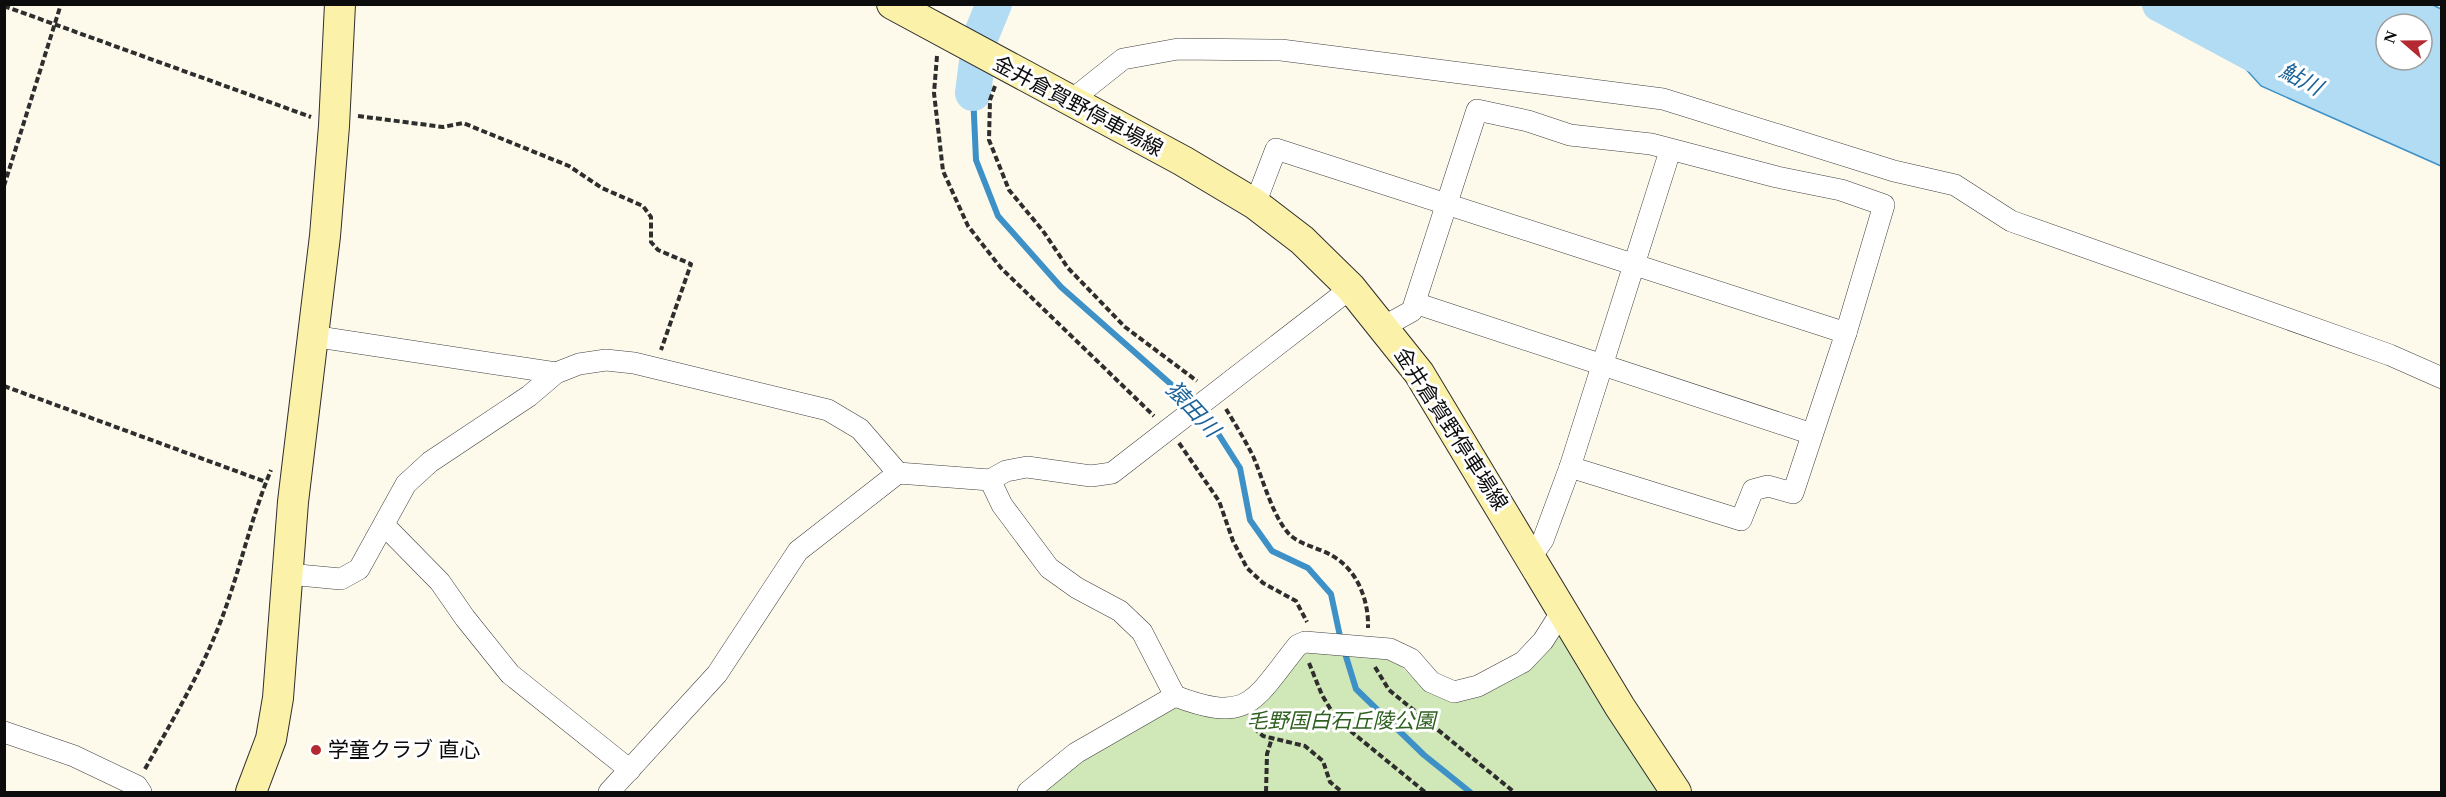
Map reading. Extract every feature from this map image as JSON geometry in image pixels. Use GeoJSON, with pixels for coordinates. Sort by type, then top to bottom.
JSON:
{"type":"FeatureCollection","features":[{"type":"Feature","properties":{"kind":"main road"},"geometry":{"type":"LineString","coordinates":[[251,792],[271,739],[279,698],[294,502],[325,236],[340,4]]}},
{"type":"Feature","properties":{"kind":"main road","name":"金井倉賀野停車場線"},"geometry":{"type":"LineString","coordinates":[[892,4],[1069,102],[1183,161],[1255,204],[1302,240],[1351,288],[1419,374],[1626,717],[1676,792]]}},
{"type":"Feature","properties":{"kind":"street"},"geometry":{"type":"LineString","coordinates":[[1069,102],[1123,59],[1178,49],[1281,50],[1663,99],[1894,171],[1955,185],[2011,221],[2391,356],[2442,378]]}},
{"type":"Feature","properties":{"kind":"street"},"geometry":{"type":"LineString","coordinates":[[1383,327],[1412,311],[1477,110],[1528,121],[1569,135],[1651,144],[1670,151],[1777,177],[1841,190],[1884,205],[1846,333],[1793,493],[1768,486],[1753,490],[1741,520],[1570,466]]}},
{"type":"Feature","properties":{"kind":"street"},"geometry":{"type":"LineString","coordinates":[[1255,204],[1276,149],[1846,333]]}},
{"type":"Feature","properties":{"kind":"street"},"geometry":{"type":"LineString","coordinates":[[1531,557],[1544,540],[1570,466],[1670,151]]}},
{"type":"Feature","properties":{"kind":"street"},"geometry":{"type":"LineString","coordinates":[[609,792],[717,675],[798,551],[898,473],[990,480],[1006,471],[1028,467],[1091,476],[1112,472],[1351,288]]}},
{"type":"Feature","properties":{"kind":"street"},"geometry":{"type":"LineString","coordinates":[[1415,303],[1812,434]]}},
{"type":"Feature","properties":{"kind":"street"},"geometry":{"type":"LineString","coordinates":[[312,336],[556,373]]}},
{"type":"Feature","properties":{"kind":"street"},"geometry":{"type":"LineString","coordinates":[[288,574],[340,579],[359,569],[406,484],[429,462],[529,396],[556,373],[579,364],[606,360],[655,368],[828,410],[860,429],[898,473]]}},
{"type":"Feature","properties":{"kind":"street"},"geometry":{"type":"LineString","coordinates":[[990,480],[1002,505],[1049,568],[1077,588],[1120,611],[1142,632],[1175,696],[1193,703],[1230,708],[1247,704],[1268,686],[1298,645],[1305,642],[1390,649],[1411,659],[1431,681],[1454,692],[1478,686],[1523,662],[1543,641],[1562,611]]}},
{"type":"Feature","properties":{"kind":"street"},"geometry":{"type":"LineString","coordinates":[[384,525],[440,582],[465,618],[510,674],[630,770]]}},
{"type":"Feature","properties":{"kind":"street"},"geometry":{"type":"LineString","coordinates":[[1028,792],[1076,753],[1175,696]]}},
{"type":"Feature","properties":{"kind":"street"},"geometry":{"type":"LineString","coordinates":[[4,732],[74,756],[139,789]]}},
{"type":"Feature","properties":{"kind":"path"},"geometry":{"type":"LineString","coordinates":[[4,186],[61,4]]}},
{"type":"Feature","properties":{"kind":"path"},"geometry":{"type":"LineString","coordinates":[[4,6],[334,119],[443,127],[463,123],[569,166],[602,188],[643,206],[651,217],[651,242],[658,250],[691,264],[655,368]]}},
{"type":"Feature","properties":{"kind":"path"},"geometry":{"type":"LineString","coordinates":[[946,35],[934,93],[943,171],[968,226],[1001,268],[1169,430],[1194,462],[1219,501],[1233,541],[1247,568],[1263,583],[1296,601],[1307,622],[1305,642],[1309,665],[1322,695],[1337,720],[1425,792]]}},
{"type":"Feature","properties":{"kind":"path"},"geometry":{"type":"LineString","coordinates":[[998,63],[990,100],[989,140],[1009,190],[1043,231],[1068,268],[1125,327],[1191,378],[1216,393],[1252,454],[1280,519],[1291,535],[1333,555],[1352,571],[1363,594],[1368,618],[1367,646],[1377,672],[1389,690],[1514,792]]}},
{"type":"Feature","properties":{"kind":"path"},"geometry":{"type":"LineString","coordinates":[[4,386],[266,482],[228,601],[207,653],[139,789]]}},
{"type":"Feature","properties":{"kind":"path"},"geometry":{"type":"LineString","coordinates":[[1230,708],[1263,736],[1305,746],[1323,761],[1330,782],[1342,792]]}},
{"type":"Feature","properties":{"kind":"path"},"geometry":{"type":"LineString","coordinates":[[1266,792],[1267,754],[1272,738]]}},
{"type":"Feature","properties":{"kind":"green space","name":"毛野国白石丘陵公園"},"geometry":{"type":"Polygon","coordinates":[[[1561,620],[1658,792],[1034,792],[1173,703],[1192,713],[1229,715],[1306,645],[1388,653],[1421,686],[1453,701],[1507,683],[1525,669],[1561,620]]]}},
{"type":"Feature","properties":{"kind":"water"},"geometry":{"type":"Polygon","coordinates":[[[2188,5],[2433,5],[2441,9],[2441,166],[2261,86],[2188,5]]]}},
{"type":"Feature","properties":{"kind":"waterway","name":"猿田川"},"geometry":{"type":"LineString","coordinates":[[973,93],[980,38],[994,4]]}},
{"type":"Feature","properties":{"kind":"waterway","name":"鮎川"},"geometry":{"type":"LineString","coordinates":[[2160,4],[2255,55]]}},
{"type":"Feature","properties":{"kind":"waterway","name":"猿田川"},"geometry":{"type":"LineString","coordinates":[[973,93],[976,160],[998,216],[1061,287],[1182,394],[1219,435],[1240,468],[1250,520],[1272,551],[1308,568],[1331,594],[1341,641]]}},
{"type":"Feature","properties":{"kind":"waterway","name":"猿田川"},"geometry":{"type":"LineString","coordinates":[[1344,650],[1356,689],[1424,755],[1470,792]]}},
{"type":"Feature","properties":{"kind":"place","name":"学童クラブ 直心"},"geometry":{"type":"Point","coordinates":[316,750]}}]}
